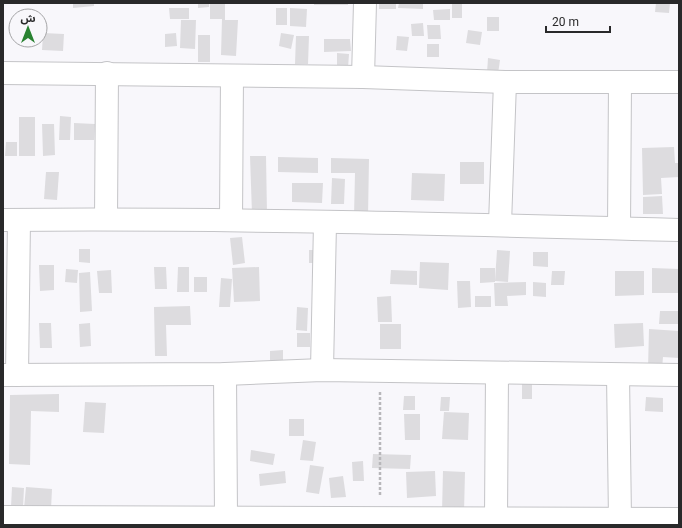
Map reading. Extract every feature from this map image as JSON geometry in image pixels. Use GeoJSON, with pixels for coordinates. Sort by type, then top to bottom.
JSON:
{"type":"FeatureCollection","features":[{"type":"Feature","properties":{"kind":"street"},"geometry":{"type":"LineString","coordinates":[[363,77],[365,3]]}},
{"type":"Feature","properties":{"kind":"street"},"geometry":{"type":"LineString","coordinates":[[3,73],[363,77],[505,82],[679,82]]}},
{"type":"Feature","properties":{"kind":"street"},"geometry":{"type":"LineString","coordinates":[[106,219],[107,73]]}},
{"type":"Feature","properties":{"kind":"street"},"geometry":{"type":"LineString","coordinates":[[231,220],[232,76]]}},
{"type":"Feature","properties":{"kind":"street"},"geometry":{"type":"LineString","coordinates":[[500,224],[505,82]]}},
{"type":"Feature","properties":{"kind":"street"},"geometry":{"type":"LineString","coordinates":[[619,228],[620,83]]}},
{"type":"Feature","properties":{"kind":"street"},"geometry":{"type":"LineString","coordinates":[[679,230],[500,224],[325,223],[231,220],[11,220],[10,375],[225,374],[322,370],[679,375]]}},
{"type":"Feature","properties":{"kind":"street"},"geometry":{"type":"LineString","coordinates":[[322,370],[325,223]]}},
{"type":"Feature","properties":{"kind":"street"},"geometry":{"type":"LineString","coordinates":[[496,519],[497,373]]}},
{"type":"Feature","properties":{"kind":"street"},"geometry":{"type":"LineString","coordinates":[[225,374],[226,516]]}},
{"type":"Feature","properties":{"kind":"street"},"geometry":{"type":"LineString","coordinates":[[618,375],[620,519]]}},
{"type":"Feature","properties":{"kind":"street"},"geometry":{"type":"LineString","coordinates":[[3,517],[226,516],[369,521],[679,519]]}},
{"type":"Feature","properties":{"kind":"path"},"geometry":{"type":"LineString","coordinates":[[369,521],[380,371]]}},
{"type":"Feature","properties":{"kind":"building"},"geometry":{"type":"Polygon","coordinates":[[[73,3],[94,3],[94,6],[73,8],[73,3]]]}},
{"type":"Feature","properties":{"kind":"building"},"geometry":{"type":"Polygon","coordinates":[[[198,3],[209,3],[209,7],[198,8],[198,3]]]}},
{"type":"Feature","properties":{"kind":"building"},"geometry":{"type":"Polygon","coordinates":[[[210,3],[225,3],[225,20],[238,20],[236,56],[221,55],[222,19],[210,19],[210,3]]]}},
{"type":"Feature","properties":{"kind":"building"},"geometry":{"type":"Polygon","coordinates":[[[314,3],[348,3],[348,5],[314,5],[314,3]]]}},
{"type":"Feature","properties":{"kind":"building"},"geometry":{"type":"Polygon","coordinates":[[[379,3],[396,3],[396,9],[379,9],[379,3]]]}},
{"type":"Feature","properties":{"kind":"building"},"geometry":{"type":"Polygon","coordinates":[[[399,3],[423,3],[423,9],[398,8],[399,3]]]}},
{"type":"Feature","properties":{"kind":"building"},"geometry":{"type":"Polygon","coordinates":[[[452,3],[462,3],[462,18],[452,18],[452,3]]]}},
{"type":"Feature","properties":{"kind":"building"},"geometry":{"type":"Polygon","coordinates":[[[656,3],[670,3],[669,13],[655,12],[656,3]]]}},
{"type":"Feature","properties":{"kind":"building"},"geometry":{"type":"Polygon","coordinates":[[[169,8],[189,8],[189,19],[170,19],[169,8]]]}},
{"type":"Feature","properties":{"kind":"building"},"geometry":{"type":"Polygon","coordinates":[[[276,8],[287,8],[287,25],[276,25],[276,8]]]}},
{"type":"Feature","properties":{"kind":"building"},"geometry":{"type":"Polygon","coordinates":[[[290,8],[307,9],[306,27],[290,26],[290,8]]]}},
{"type":"Feature","properties":{"kind":"building"},"geometry":{"type":"Polygon","coordinates":[[[450,9],[450,20],[434,20],[433,10],[450,9]]]}},
{"type":"Feature","properties":{"kind":"building"},"geometry":{"type":"Polygon","coordinates":[[[487,17],[499,17],[499,31],[487,31],[487,17]]]}},
{"type":"Feature","properties":{"kind":"building"},"geometry":{"type":"Polygon","coordinates":[[[181,20],[196,20],[195,49],[180,48],[181,20]]]}},
{"type":"Feature","properties":{"kind":"building"},"geometry":{"type":"Polygon","coordinates":[[[423,23],[424,36],[412,36],[411,24],[423,23]]]}},
{"type":"Feature","properties":{"kind":"building"},"geometry":{"type":"Polygon","coordinates":[[[427,25],[440,25],[441,39],[428,39],[427,25]]]}},
{"type":"Feature","properties":{"kind":"building"},"geometry":{"type":"Polygon","coordinates":[[[468,30],[482,32],[480,45],[466,43],[468,30]]]}},
{"type":"Feature","properties":{"kind":"building"},"geometry":{"type":"Polygon","coordinates":[[[48,33],[64,34],[63,51],[42,50],[42,48],[48,48],[48,33]]]}},
{"type":"Feature","properties":{"kind":"building"},"geometry":{"type":"Polygon","coordinates":[[[176,33],[177,46],[165,47],[165,34],[176,33]]]}},
{"type":"Feature","properties":{"kind":"building"},"geometry":{"type":"Polygon","coordinates":[[[281,33],[294,35],[291,49],[279,46],[281,33]]]}},
{"type":"Feature","properties":{"kind":"building"},"geometry":{"type":"Polygon","coordinates":[[[198,35],[210,35],[210,62],[198,62],[198,35]]]}},
{"type":"Feature","properties":{"kind":"building"},"geometry":{"type":"Polygon","coordinates":[[[296,36],[309,36],[308,64],[295,64],[296,36]]]}},
{"type":"Feature","properties":{"kind":"building"},"geometry":{"type":"Polygon","coordinates":[[[397,36],[409,37],[407,51],[396,50],[397,36]]]}},
{"type":"Feature","properties":{"kind":"building"},"geometry":{"type":"Polygon","coordinates":[[[324,39],[350,39],[351,51],[324,52],[324,39]]]}},
{"type":"Feature","properties":{"kind":"building"},"geometry":{"type":"Polygon","coordinates":[[[427,44],[439,44],[439,57],[427,57],[427,44]]]}},
{"type":"Feature","properties":{"kind":"building"},"geometry":{"type":"Polygon","coordinates":[[[337,53],[349,54],[348,68],[337,67],[337,53]]]}},
{"type":"Feature","properties":{"kind":"building"},"geometry":{"type":"Polygon","coordinates":[[[488,58],[500,60],[498,74],[487,73],[488,58]]]}},
{"type":"Feature","properties":{"kind":"building"},"geometry":{"type":"Polygon","coordinates":[[[60,116],[71,117],[70,140],[59,140],[60,116]]]}},
{"type":"Feature","properties":{"kind":"building"},"geometry":{"type":"Polygon","coordinates":[[[19,117],[35,117],[35,156],[19,156],[19,117]]]}},
{"type":"Feature","properties":{"kind":"building"},"geometry":{"type":"Polygon","coordinates":[[[74,123],[95,124],[94,140],[74,140],[74,123]]]}},
{"type":"Feature","properties":{"kind":"building"},"geometry":{"type":"Polygon","coordinates":[[[42,124],[54,124],[55,155],[43,156],[42,124]]]}},
{"type":"Feature","properties":{"kind":"building"},"geometry":{"type":"Polygon","coordinates":[[[6,142],[17,142],[17,156],[5,156],[6,142]]]}},
{"type":"Feature","properties":{"kind":"building"},"geometry":{"type":"Polygon","coordinates":[[[674,147],[675,163],[679,163],[679,177],[661,178],[662,194],[643,195],[642,148],[674,147]]]}},
{"type":"Feature","properties":{"kind":"building"},"geometry":{"type":"Polygon","coordinates":[[[250,156],[266,156],[267,214],[252,214],[250,156]]]}},
{"type":"Feature","properties":{"kind":"building"},"geometry":{"type":"Polygon","coordinates":[[[278,157],[318,158],[318,173],[278,172],[278,157]]]}},
{"type":"Feature","properties":{"kind":"building"},"geometry":{"type":"Polygon","coordinates":[[[331,158],[369,159],[368,216],[354,216],[355,173],[331,173],[331,158]]]}},
{"type":"Feature","properties":{"kind":"building"},"geometry":{"type":"Polygon","coordinates":[[[460,162],[484,162],[484,184],[460,184],[460,162]]]}},
{"type":"Feature","properties":{"kind":"building"},"geometry":{"type":"Polygon","coordinates":[[[46,172],[59,172],[57,200],[44,199],[46,172]]]}},
{"type":"Feature","properties":{"kind":"building"},"geometry":{"type":"Polygon","coordinates":[[[412,173],[445,174],[444,201],[411,200],[412,173]]]}},
{"type":"Feature","properties":{"kind":"building"},"geometry":{"type":"Polygon","coordinates":[[[332,178],[345,179],[344,204],[331,204],[332,178]]]}},
{"type":"Feature","properties":{"kind":"building"},"geometry":{"type":"Polygon","coordinates":[[[292,183],[323,183],[322,203],[292,202],[292,183]]]}},
{"type":"Feature","properties":{"kind":"building"},"geometry":{"type":"Polygon","coordinates":[[[662,196],[663,214],[643,214],[643,197],[662,196]]]}},
{"type":"Feature","properties":{"kind":"building"},"geometry":{"type":"Polygon","coordinates":[[[242,237],[245,263],[233,265],[230,238],[242,237]]]}},
{"type":"Feature","properties":{"kind":"building"},"geometry":{"type":"Polygon","coordinates":[[[79,249],[90,249],[90,263],[79,262],[79,249]]]}},
{"type":"Feature","properties":{"kind":"building"},"geometry":{"type":"Polygon","coordinates":[[[309,250],[328,250],[329,263],[309,263],[309,250]]]}},
{"type":"Feature","properties":{"kind":"building"},"geometry":{"type":"Polygon","coordinates":[[[497,250],[510,251],[508,282],[495,281],[497,250]]]}},
{"type":"Feature","properties":{"kind":"building"},"geometry":{"type":"Polygon","coordinates":[[[533,252],[548,252],[548,267],[533,266],[533,252]]]}},
{"type":"Feature","properties":{"kind":"building"},"geometry":{"type":"Polygon","coordinates":[[[420,262],[449,263],[448,290],[419,288],[420,262]]]}},
{"type":"Feature","properties":{"kind":"building"},"geometry":{"type":"Polygon","coordinates":[[[39,265],[54,265],[54,290],[40,291],[39,265]]]}},
{"type":"Feature","properties":{"kind":"building"},"geometry":{"type":"Polygon","coordinates":[[[154,267],[166,267],[167,289],[155,289],[154,267]]]}},
{"type":"Feature","properties":{"kind":"building"},"geometry":{"type":"Polygon","coordinates":[[[178,267],[189,267],[189,292],[177,292],[178,267]]]}},
{"type":"Feature","properties":{"kind":"building"},"geometry":{"type":"Polygon","coordinates":[[[259,267],[260,301],[234,302],[232,268],[259,267]]]}},
{"type":"Feature","properties":{"kind":"building"},"geometry":{"type":"Polygon","coordinates":[[[480,268],[495,268],[495,282],[480,283],[480,268]]]}},
{"type":"Feature","properties":{"kind":"building"},"geometry":{"type":"Polygon","coordinates":[[[652,268],[679,269],[679,293],[652,293],[652,268]]]}},
{"type":"Feature","properties":{"kind":"building"},"geometry":{"type":"Polygon","coordinates":[[[66,269],[78,270],[77,283],[65,282],[66,269]]]}},
{"type":"Feature","properties":{"kind":"building"},"geometry":{"type":"Polygon","coordinates":[[[111,270],[112,293],[99,293],[97,271],[111,270]]]}},
{"type":"Feature","properties":{"kind":"building"},"geometry":{"type":"Polygon","coordinates":[[[391,270],[417,271],[417,285],[390,284],[391,270]]]}},
{"type":"Feature","properties":{"kind":"building"},"geometry":{"type":"Polygon","coordinates":[[[552,271],[565,271],[564,285],[551,285],[552,271]]]}},
{"type":"Feature","properties":{"kind":"building"},"geometry":{"type":"Polygon","coordinates":[[[615,271],[644,271],[644,295],[615,296],[615,271]]]}},
{"type":"Feature","properties":{"kind":"building"},"geometry":{"type":"Polygon","coordinates":[[[90,272],[92,311],[80,312],[79,273],[90,272]]]}},
{"type":"Feature","properties":{"kind":"building"},"geometry":{"type":"Polygon","coordinates":[[[194,277],[207,277],[207,292],[194,292],[194,277]]]}},
{"type":"Feature","properties":{"kind":"building"},"geometry":{"type":"Polygon","coordinates":[[[221,278],[232,279],[230,307],[219,307],[221,278]]]}},
{"type":"Feature","properties":{"kind":"building"},"geometry":{"type":"Polygon","coordinates":[[[457,281],[470,281],[471,307],[458,308],[457,281]]]}},
{"type":"Feature","properties":{"kind":"building"},"geometry":{"type":"Polygon","coordinates":[[[526,282],[526,295],[507,296],[508,306],[495,306],[494,283],[526,282]]]}},
{"type":"Feature","properties":{"kind":"building"},"geometry":{"type":"Polygon","coordinates":[[[533,282],[546,283],[546,297],[533,296],[533,282]]]}},
{"type":"Feature","properties":{"kind":"building"},"geometry":{"type":"Polygon","coordinates":[[[391,296],[392,322],[378,322],[377,297],[391,296]]]}},
{"type":"Feature","properties":{"kind":"building"},"geometry":{"type":"Polygon","coordinates":[[[475,296],[491,296],[491,307],[475,307],[475,296]]]}},
{"type":"Feature","properties":{"kind":"building"},"geometry":{"type":"Polygon","coordinates":[[[190,306],[191,325],[166,325],[167,356],[155,356],[154,307],[190,306]]]}},
{"type":"Feature","properties":{"kind":"building"},"geometry":{"type":"Polygon","coordinates":[[[297,307],[308,308],[307,331],[296,330],[297,307]]]}},
{"type":"Feature","properties":{"kind":"building"},"geometry":{"type":"Polygon","coordinates":[[[660,311],[679,311],[679,324],[659,324],[660,311]]]}},
{"type":"Feature","properties":{"kind":"building"},"geometry":{"type":"Polygon","coordinates":[[[39,323],[51,323],[52,348],[40,348],[39,323]]]}},
{"type":"Feature","properties":{"kind":"building"},"geometry":{"type":"Polygon","coordinates":[[[90,323],[91,346],[80,347],[79,324],[90,323]]]}},
{"type":"Feature","properties":{"kind":"building"},"geometry":{"type":"Polygon","coordinates":[[[643,323],[644,346],[615,348],[614,324],[643,323]]]}},
{"type":"Feature","properties":{"kind":"building"},"geometry":{"type":"Polygon","coordinates":[[[380,324],[401,324],[401,349],[380,349],[380,324]]]}},
{"type":"Feature","properties":{"kind":"building"},"geometry":{"type":"Polygon","coordinates":[[[649,329],[679,331],[679,358],[663,357],[662,369],[648,369],[649,329]]]}},
{"type":"Feature","properties":{"kind":"building"},"geometry":{"type":"Polygon","coordinates":[[[297,333],[310,333],[310,347],[297,347],[297,333]]]}},
{"type":"Feature","properties":{"kind":"building"},"geometry":{"type":"Polygon","coordinates":[[[283,350],[283,364],[270,364],[270,351],[283,350]]]}},
{"type":"Feature","properties":{"kind":"building"},"geometry":{"type":"Polygon","coordinates":[[[522,374],[532,375],[532,399],[522,399],[522,374]]]}},
{"type":"Feature","properties":{"kind":"building"},"geometry":{"type":"Polygon","coordinates":[[[59,394],[59,412],[31,411],[30,465],[9,464],[10,395],[59,394]]]}},
{"type":"Feature","properties":{"kind":"building"},"geometry":{"type":"Polygon","coordinates":[[[404,396],[415,396],[415,410],[403,410],[404,396]]]}},
{"type":"Feature","properties":{"kind":"building"},"geometry":{"type":"Polygon","coordinates":[[[441,397],[450,397],[449,411],[440,411],[441,397]]]}},
{"type":"Feature","properties":{"kind":"building"},"geometry":{"type":"Polygon","coordinates":[[[646,397],[663,398],[663,412],[645,411],[646,397]]]}},
{"type":"Feature","properties":{"kind":"building"},"geometry":{"type":"Polygon","coordinates":[[[85,402],[106,403],[104,433],[83,432],[85,402]]]}},
{"type":"Feature","properties":{"kind":"building"},"geometry":{"type":"Polygon","coordinates":[[[444,412],[469,413],[468,440],[442,439],[444,412]]]}},
{"type":"Feature","properties":{"kind":"building"},"geometry":{"type":"Polygon","coordinates":[[[404,414],[420,414],[420,440],[405,440],[404,414]]]}},
{"type":"Feature","properties":{"kind":"building"},"geometry":{"type":"Polygon","coordinates":[[[289,419],[304,419],[304,436],[289,436],[289,419]]]}},
{"type":"Feature","properties":{"kind":"building"},"geometry":{"type":"Polygon","coordinates":[[[303,440],[316,442],[313,461],[300,460],[303,440]]]}},
{"type":"Feature","properties":{"kind":"building"},"geometry":{"type":"Polygon","coordinates":[[[251,450],[275,454],[273,465],[250,461],[251,450]]]}},
{"type":"Feature","properties":{"kind":"building"},"geometry":{"type":"Polygon","coordinates":[[[373,454],[411,455],[410,469],[372,468],[373,454]]]}},
{"type":"Feature","properties":{"kind":"building"},"geometry":{"type":"Polygon","coordinates":[[[363,461],[364,481],[353,481],[352,462],[363,461]]]}},
{"type":"Feature","properties":{"kind":"building"},"geometry":{"type":"Polygon","coordinates":[[[310,465],[324,467],[319,494],[306,492],[310,465]]]}},
{"type":"Feature","properties":{"kind":"building"},"geometry":{"type":"Polygon","coordinates":[[[285,471],[286,483],[260,486],[259,474],[285,471]]]}},
{"type":"Feature","properties":{"kind":"building"},"geometry":{"type":"Polygon","coordinates":[[[435,471],[436,496],[407,498],[406,472],[435,471]]]}},
{"type":"Feature","properties":{"kind":"building"},"geometry":{"type":"Polygon","coordinates":[[[443,471],[465,472],[464,512],[442,512],[443,471]]]}},
{"type":"Feature","properties":{"kind":"building"},"geometry":{"type":"Polygon","coordinates":[[[343,476],[346,497],[331,498],[329,478],[343,476]]]}},
{"type":"Feature","properties":{"kind":"building"},"geometry":{"type":"Polygon","coordinates":[[[12,487],[24,488],[23,508],[11,507],[12,487]]]}},
{"type":"Feature","properties":{"kind":"building"},"geometry":{"type":"Polygon","coordinates":[[[26,487],[52,489],[51,509],[24,508],[26,487]]]}}]}
